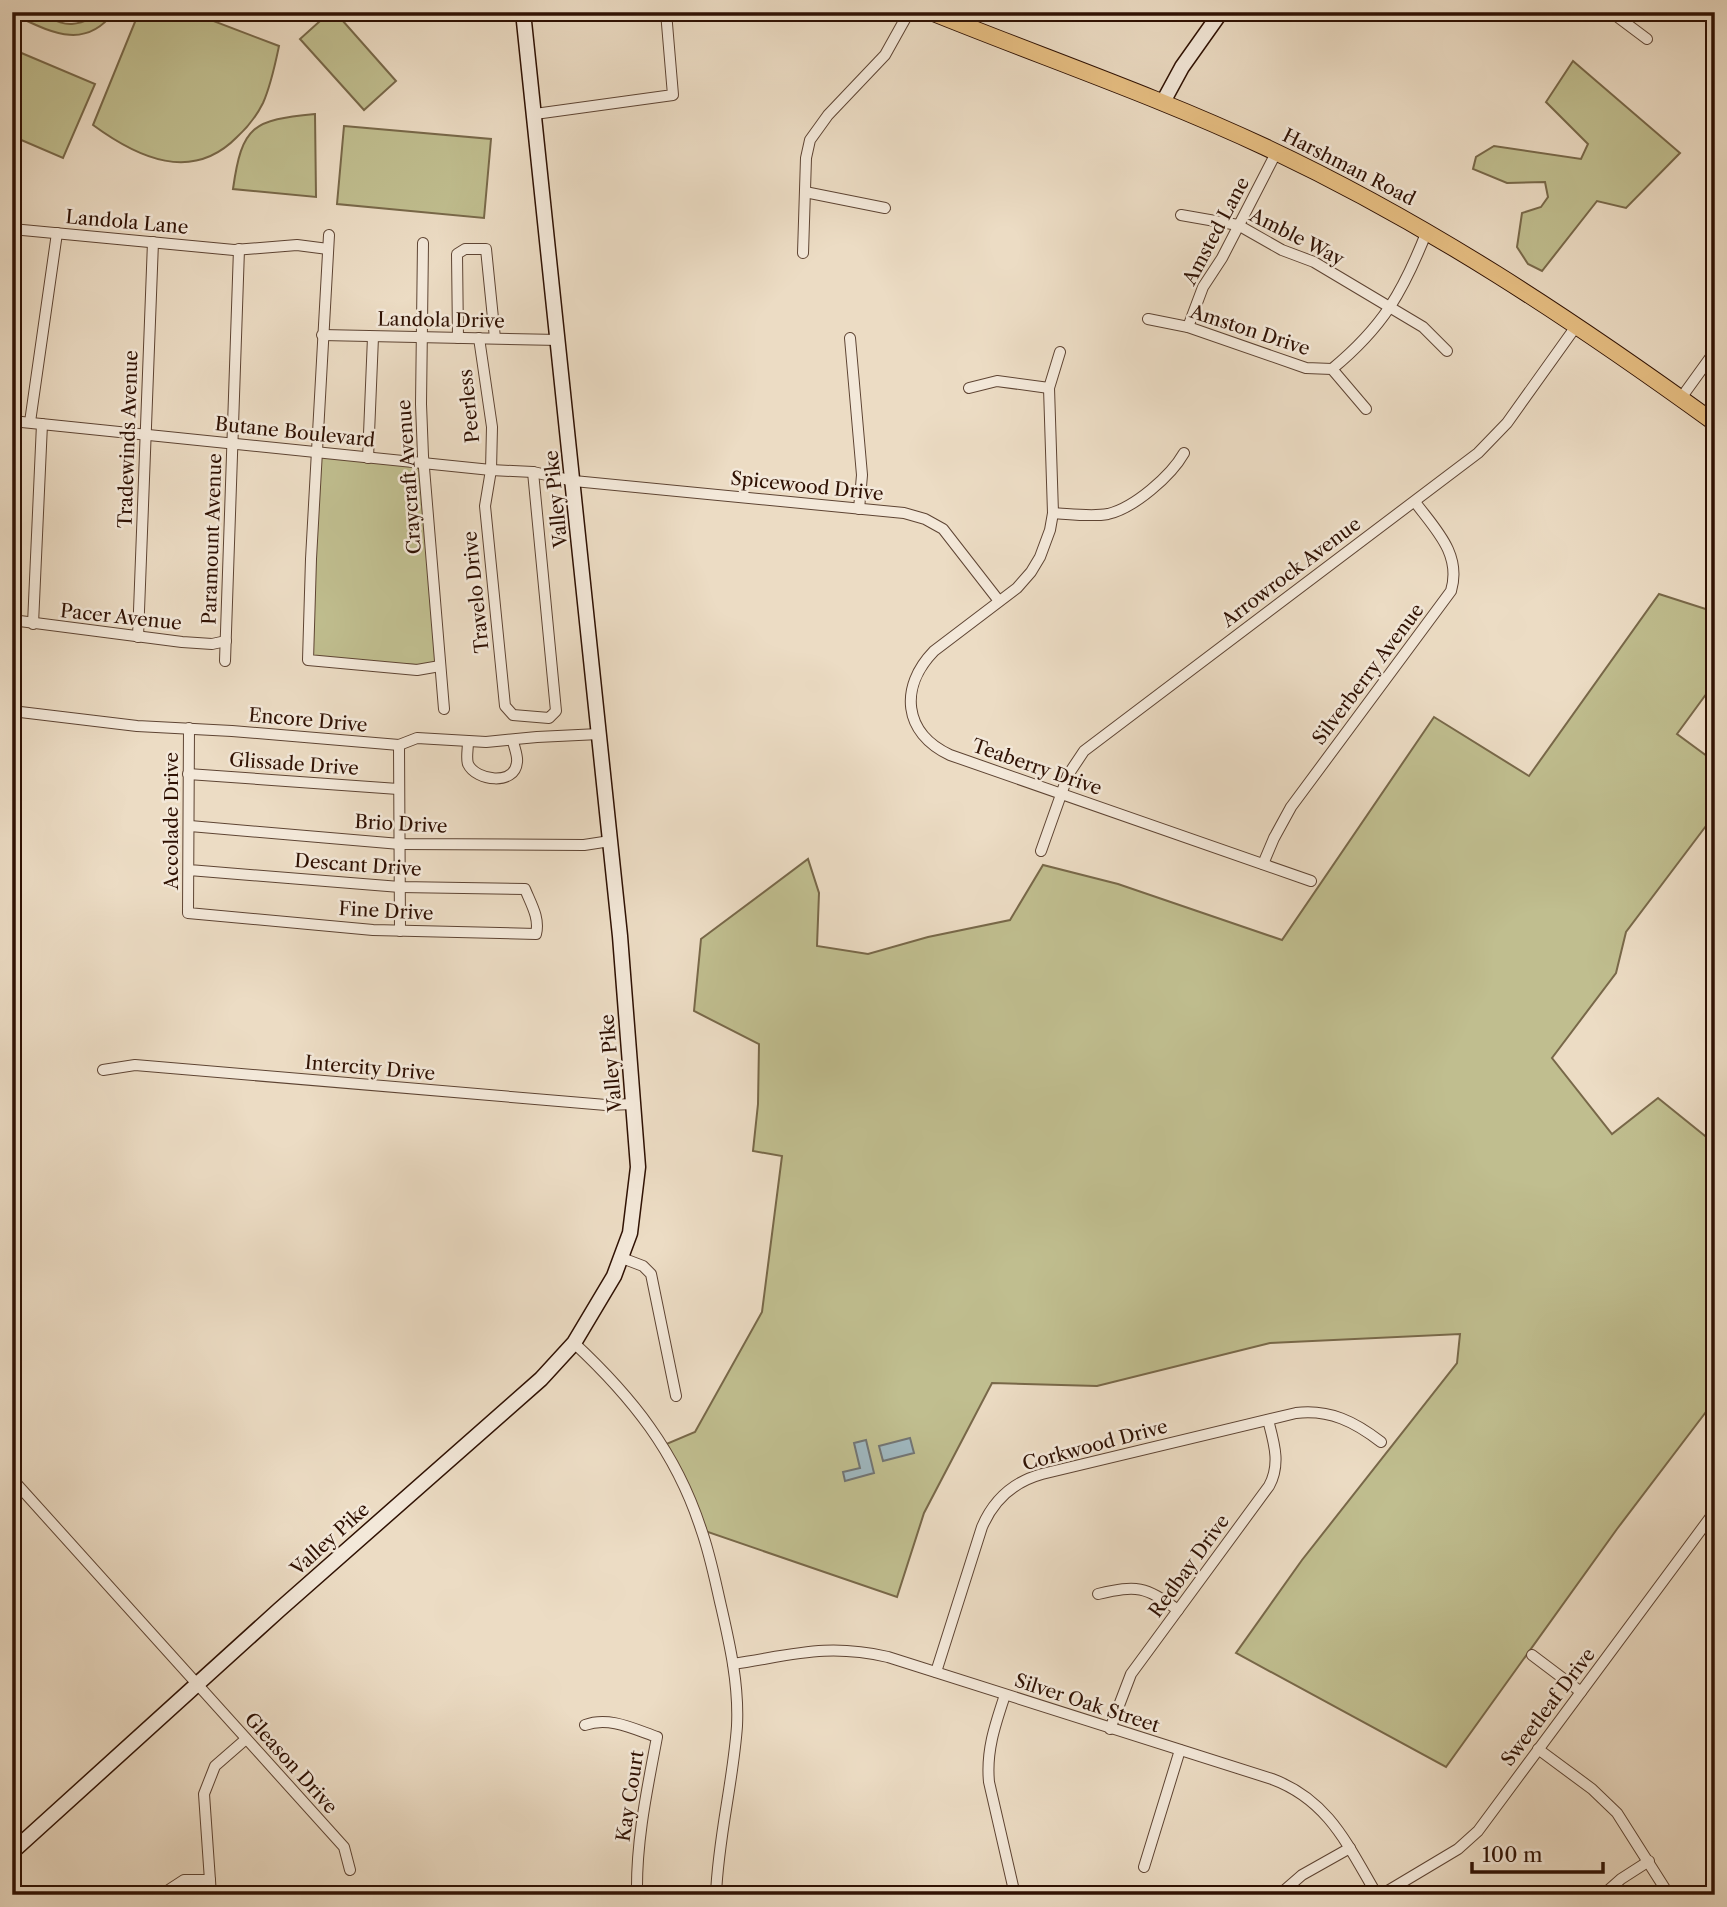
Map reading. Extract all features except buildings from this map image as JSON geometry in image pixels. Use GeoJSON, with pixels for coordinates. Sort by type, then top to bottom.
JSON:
{"type":"FeatureCollection","features":[{"type":"Feature","properties":{"kind":"main road","name":"Harshman Road"},"geometry":{"type":"LineString","coordinates":[[931,12],[1163,102],[1276,153],[1427,231],[1577,325],[1715,423]]}},
{"type":"Feature","properties":{"kind":"street","name":"Valley Pike"},"geometry":{"type":"LineString","coordinates":[[12,1852],[464,1445],[541,1379],[574,1343],[605,1294],[630,1233],[638,1187],[638,1146],[574,481],[523,12]]}},
{"type":"Feature","properties":{"kind":"street"},"geometry":{"type":"LineString","coordinates":[[535,114],[673,95],[666,12]]}},
{"type":"Feature","properties":{"kind":"street"},"geometry":{"type":"LineString","coordinates":[[803,253],[806,158],[810,140],[828,115],[885,55],[909,12]]}},
{"type":"Feature","properties":{"kind":"street"},"geometry":{"type":"LineString","coordinates":[[1163,102],[1182,67],[1221,12]]}},
{"type":"Feature","properties":{"kind":"street"},"geometry":{"type":"LineString","coordinates":[[1611,12],[1647,39]]}},
{"type":"Feature","properties":{"kind":"street","name":"Amsted Lane"},"geometry":{"type":"LineString","coordinates":[[1188,327],[1203,287],[1258,192],[1276,153]]}},
{"type":"Feature","properties":{"kind":"street"},"geometry":{"type":"LineString","coordinates":[[805,192],[885,208]]}},
{"type":"Feature","properties":{"kind":"street","name":"Amble Way"},"geometry":{"type":"LineString","coordinates":[[1181,215],[1238,225],[1282,250],[1314,262],[1423,327],[1447,351]]}},
{"type":"Feature","properties":{"kind":"street","name":"Landola Lane"},"geometry":{"type":"LineString","coordinates":[[12,229],[239,249]]}},
{"type":"Feature","properties":{"kind":"street"},"geometry":{"type":"LineString","coordinates":[[1332,369],[1359,347],[1391,308],[1427,231]]}},
{"type":"Feature","properties":{"kind":"street"},"geometry":{"type":"LineString","coordinates":[[30,422],[57,233]]}},
{"type":"Feature","properties":{"kind":"street"},"geometry":{"type":"LineString","coordinates":[[329,235],[311,559],[309,660],[417,670],[440,666]]}},
{"type":"Feature","properties":{"kind":"street","name":"Tradewinds Avenue"},"geometry":{"type":"LineString","coordinates":[[138,637],[153,242]]}},
{"type":"Feature","properties":{"kind":"street","name":"Craycraft Avenue"},"geometry":{"type":"LineString","coordinates":[[423,243],[421,404],[444,709]]}},
{"type":"Feature","properties":{"kind":"street"},"geometry":{"type":"LineString","coordinates":[[239,249],[297,245],[328,249]]}},
{"type":"Feature","properties":{"kind":"street","name":"Paramount Avenue"},"geometry":{"type":"LineString","coordinates":[[225,661],[239,249]]}},
{"type":"Feature","properties":{"kind":"street"},"geometry":{"type":"LineString","coordinates":[[458,338],[457,254],[465,249],[486,249],[495,338]]}},
{"type":"Feature","properties":{"kind":"street","name":"Amston Drive"},"geometry":{"type":"LineString","coordinates":[[1148,319],[1188,327],[1306,368],[1332,369],[1366,409]]}},
{"type":"Feature","properties":{"kind":"street","name":"Arrowrock Avenue"},"geometry":{"type":"LineString","coordinates":[[1041,851],[1074,764],[1093,743],[1415,502],[1493,439],[1577,325]]}},
{"type":"Feature","properties":{"kind":"street","name":"Landola Drive"},"geometry":{"type":"LineString","coordinates":[[322,335],[558,340]]}},
{"type":"Feature","properties":{"kind":"street"},"geometry":{"type":"LineString","coordinates":[[368,458],[373,337]]}},
{"type":"Feature","properties":{"kind":"street","name":"Peerless"},"geometry":{"type":"LineString","coordinates":[[479,338],[492,427],[491,470]]}},
{"type":"Feature","properties":{"kind":"street"},"geometry":{"type":"LineString","coordinates":[[850,338],[862,475],[859,509]]}},
{"type":"Feature","properties":{"kind":"street"},"geometry":{"type":"LineString","coordinates":[[1681,398],[1715,351]]}},
{"type":"Feature","properties":{"kind":"street","name":"Teaberry Drive"},"geometry":{"type":"LineString","coordinates":[[1060,352],[1049,388],[1053,513],[1046,544],[1031,572],[1017,589],[924,662],[911,691],[913,718],[923,735],[940,751],[1311,881]]}},
{"type":"Feature","properties":{"kind":"street"},"geometry":{"type":"LineString","coordinates":[[969,388],[998,381],[1049,388]]}},
{"type":"Feature","properties":{"kind":"street","name":"Butane Boulevard"},"geometry":{"type":"LineString","coordinates":[[12,421],[368,458],[534,472],[574,481]]}},
{"type":"Feature","properties":{"kind":"street"},"geometry":{"type":"LineString","coordinates":[[33,624],[42,424]]}},
{"type":"Feature","properties":{"kind":"street"},"geometry":{"type":"LineString","coordinates":[[1053,513],[1099,515],[1118,511],[1172,472],[1184,453]]}},
{"type":"Feature","properties":{"kind":"street","name":"Travelo Drive"},"geometry":{"type":"LineString","coordinates":[[491,470],[485,506],[505,706],[513,715],[549,718],[556,711],[534,472]]}},
{"type":"Feature","properties":{"kind":"street","name":"Spicewood Drive"},"geometry":{"type":"LineString","coordinates":[[574,481],[904,513],[934,523],[951,537],[999,601]]}},
{"type":"Feature","properties":{"kind":"street","name":"Silverberry Avenue"},"geometry":{"type":"LineString","coordinates":[[1263,864],[1273,838],[1291,807],[1451,591],[1454,573],[1451,554],[1415,502]]}},
{"type":"Feature","properties":{"kind":"street","name":"Pacer Avenue"},"geometry":{"type":"LineString","coordinates":[[12,620],[138,637],[212,643],[226,640]]}},
{"type":"Feature","properties":{"kind":"street","name":"Encore Drive"},"geometry":{"type":"LineString","coordinates":[[12,711],[137,726],[400,745],[417,738],[468,742],[599,734]]}},
{"type":"Feature","properties":{"kind":"street","name":"Accolade Drive"},"geometry":{"type":"LineString","coordinates":[[188,913],[189,728]]}},
{"type":"Feature","properties":{"kind":"street"},"geometry":{"type":"LineString","coordinates":[[468,742],[467,762],[471,768],[494,779],[509,776],[515,769],[518,761],[513,741]]}},
{"type":"Feature","properties":{"kind":"street"},"geometry":{"type":"LineString","coordinates":[[400,745],[400,932]]}},
{"type":"Feature","properties":{"kind":"street","name":"Glissade Drive"},"geometry":{"type":"LineString","coordinates":[[188,774],[398,789]]}},
{"type":"Feature","properties":{"kind":"street","name":"Brio Drive"},"geometry":{"type":"LineString","coordinates":[[190,826],[400,844],[584,845],[610,841]]}},
{"type":"Feature","properties":{"kind":"street","name":"Descant Drive"},"geometry":{"type":"LineString","coordinates":[[188,870],[400,887],[525,889]]}},
{"type":"Feature","properties":{"kind":"street","name":"Fine Drive"},"geometry":{"type":"LineString","coordinates":[[188,913],[400,932],[536,934],[537,918],[525,889]]}},
{"type":"Feature","properties":{"kind":"street","name":"Intercity Drive"},"geometry":{"type":"LineString","coordinates":[[103,1070],[135,1065],[606,1105],[634,1104]]}},
{"type":"Feature","properties":{"kind":"street"},"geometry":{"type":"LineString","coordinates":[[622,1258],[643,1266],[651,1274],[676,1396]]}},
{"type":"Feature","properties":{"kind":"street"},"geometry":{"type":"LineString","coordinates":[[574,1343],[616,1384],[664,1445],[686,1489],[709,1556],[733,1664],[737,1706],[737,1727],[720,1837],[716,1895]]}},
{"type":"Feature","properties":{"kind":"street","name":"Corkwood Drive"},"geometry":{"type":"LineString","coordinates":[[936,1672],[982,1527],[993,1505],[1010,1488],[1031,1477],[1308,1412],[1331,1414],[1357,1425],[1381,1442]]}},
{"type":"Feature","properties":{"kind":"street","name":"Redbay Drive"},"geometry":{"type":"LineString","coordinates":[[1110,1729],[1131,1674],[1273,1478],[1276,1460],[1268,1420]]}},
{"type":"Feature","properties":{"kind":"street","name":"Gleason Drive"},"geometry":{"type":"LineString","coordinates":[[15,1482],[344,1847],[350,1870]]}},
{"type":"Feature","properties":{"kind":"street","name":"Sweetleaf Drive"},"geometry":{"type":"LineString","coordinates":[[1379,1895],[1433,1865],[1468,1840],[1715,1511]]}},
{"type":"Feature","properties":{"kind":"street"},"geometry":{"type":"LineString","coordinates":[[1098,1594],[1125,1588],[1147,1590],[1178,1610]]}},
{"type":"Feature","properties":{"kind":"street","name":"Silver Oak Street"},"geometry":{"type":"LineString","coordinates":[[733,1664],[788,1653],[844,1650],[888,1657],[1272,1779],[1296,1789],[1322,1809],[1379,1895]]}},
{"type":"Feature","properties":{"kind":"street"},"geometry":{"type":"LineString","coordinates":[[1532,1655],[1581,1692]]}},
{"type":"Feature","properties":{"kind":"street"},"geometry":{"type":"LineString","coordinates":[[1005,1695],[992,1734],[988,1765],[989,1782],[1015,1895]]}},
{"type":"Feature","properties":{"kind":"street","name":"Kay Court"},"geometry":{"type":"LineString","coordinates":[[585,1725],[598,1720],[657,1737],[642,1815],[637,1895]]}},
{"type":"Feature","properties":{"kind":"street"},"geometry":{"type":"LineString","coordinates":[[211,1895],[204,1794],[215,1766],[246,1739]]}},
{"type":"Feature","properties":{"kind":"street"},"geometry":{"type":"LineString","coordinates":[[1538,1749],[1605,1800],[1628,1828],[1669,1895]]}},
{"type":"Feature","properties":{"kind":"street"},"geometry":{"type":"LineString","coordinates":[[1144,1867],[1180,1751]]}},
{"type":"Feature","properties":{"kind":"street"},"geometry":{"type":"LineString","coordinates":[[1279,1895],[1302,1875],[1350,1848]]}},
{"type":"Feature","properties":{"kind":"street"},"geometry":{"type":"LineString","coordinates":[[1603,1895],[1621,1879],[1649,1861]]}},
{"type":"Feature","properties":{"kind":"street"},"geometry":{"type":"LineString","coordinates":[[160,1895],[184,1880],[210,1880]]}},
{"type":"Feature","properties":{"kind":"shaded area"},"geometry":{"type":"Polygon","coordinates":[[[12,12],[35,12],[62,23],[72,24],[114,12],[91,32],[78,35],[53,31],[12,12]]]}},
{"type":"Feature","properties":{"kind":"shaded area"},"geometry":{"type":"Polygon","coordinates":[[[139,12],[190,12],[279,46],[271,82],[261,108],[244,130],[220,151],[202,159],[165,161],[128,147],[93,125],[139,12]]]}},
{"type":"Feature","properties":{"kind":"shaded area"},"geometry":{"type":"Polygon","coordinates":[[[330,12],[335,12],[396,81],[364,110],[300,39],[330,12]]]}},
{"type":"Feature","properties":{"kind":"shaded area"},"geometry":{"type":"Polygon","coordinates":[[[12,49],[95,84],[63,158],[12,136],[12,49]]]}},
{"type":"Feature","properties":{"kind":"shaded area"},"geometry":{"type":"Polygon","coordinates":[[[1573,61],[1680,153],[1626,208],[1597,201],[1542,271],[1528,264],[1517,247],[1522,213],[1541,207],[1548,197],[1545,182],[1507,183],[1473,169],[1476,157],[1494,146],[1581,159],[1588,144],[1546,102],[1573,61]]]}},
{"type":"Feature","properties":{"kind":"shaded area"},"geometry":{"type":"Polygon","coordinates":[[[315,114],[316,197],[233,189],[241,151],[254,130],[277,119],[315,114]]]}},
{"type":"Feature","properties":{"kind":"shaded area"},"geometry":{"type":"Polygon","coordinates":[[[344,126],[491,139],[484,218],[337,204],[344,126]]]}},
{"type":"Feature","properties":{"kind":"shaded area"},"geometry":{"type":"Polygon","coordinates":[[[318,453],[425,463],[440,666],[308,660],[318,453]]]}},
{"type":"Feature","properties":{"kind":"shaded area"},"geometry":{"type":"Polygon","coordinates":[[[1659,594],[1715,612],[1715,682],[1677,734],[1715,762],[1715,814],[1626,932],[1616,973],[1552,1058],[1612,1134],[1658,1098],[1715,1144],[1715,1400],[1617,1529],[1446,1767],[1236,1653],[1302,1560],[1457,1363],[1460,1334],[1270,1343],[1097,1386],[992,1383],[924,1513],[897,1597],[702,1530],[664,1445],[695,1432],[762,1312],[782,1156],[753,1151],[758,1104],[759,1044],[694,1011],[701,939],[808,859],[819,893],[817,946],[868,954],[928,937],[1010,920],[1043,865],[1118,884],[1282,940],[1434,717],[1529,776],[1659,594]]]}},
{"type":"Feature","properties":{"kind":"water"},"geometry":{"type":"Polygon","coordinates":[[[910,1438],[914,1453],[883,1461],[879,1446],[910,1438]]]}},
{"type":"Feature","properties":{"kind":"water"},"geometry":{"type":"Polygon","coordinates":[[[866,1440],[874,1473],[845,1481],[843,1472],[860,1468],[854,1443],[866,1440]]]}}]}
